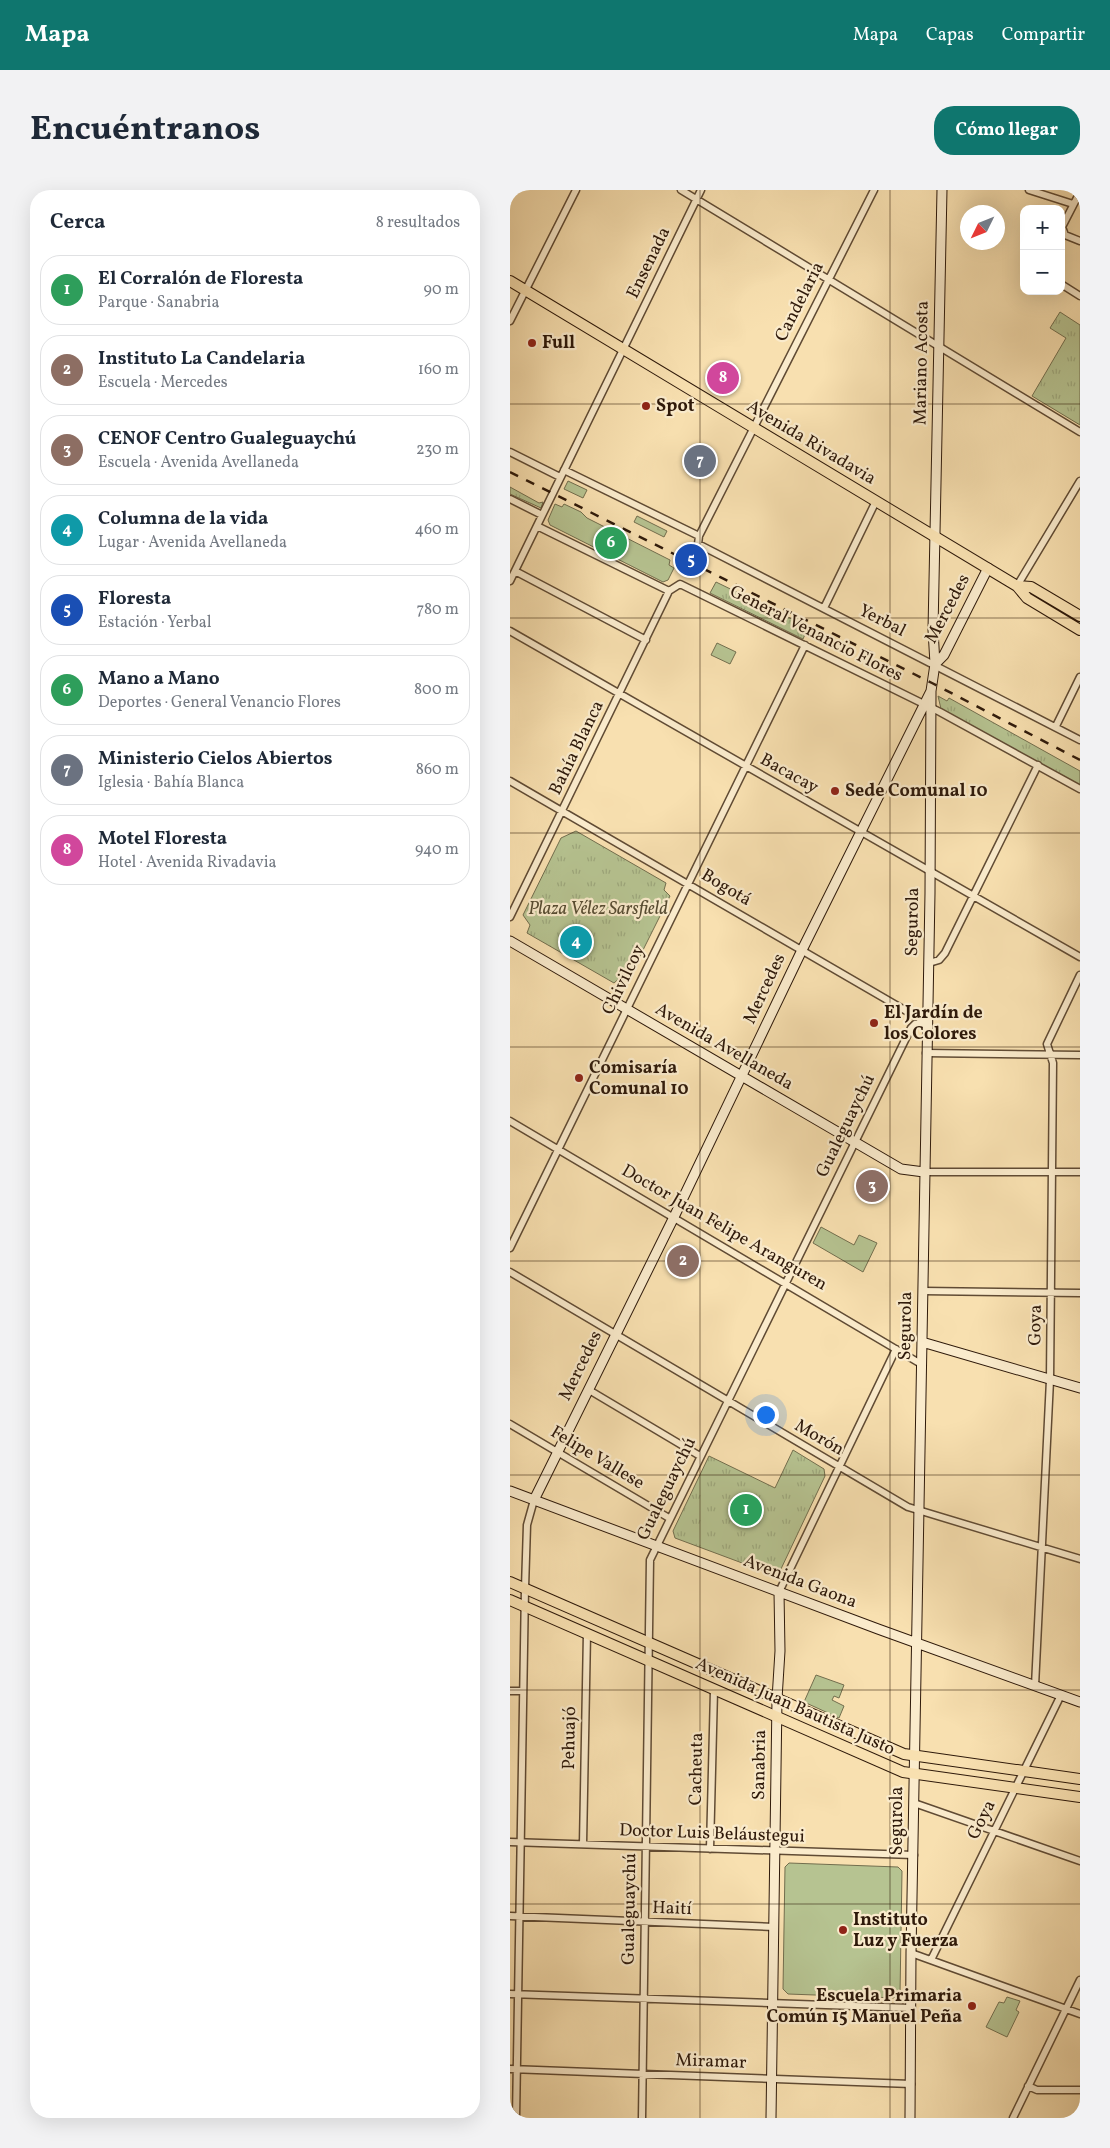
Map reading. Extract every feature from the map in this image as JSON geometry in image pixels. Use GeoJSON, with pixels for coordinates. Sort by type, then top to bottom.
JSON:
{"type":"FeatureCollection","features":[{"type":"Feature","properties":{"kind":"main road","name":"Avenida Rivadavia"},"geometry":{"type":"LineString","coordinates":[[510,281],[988,568],[1017,586],[1027,598],[1080,630]]}},
{"type":"Feature","properties":{"kind":"main road","name":"Avenida Rivadavia"},"geometry":{"type":"LineString","coordinates":[[1017,586],[1031,586],[1080,616]]}},
{"type":"Feature","properties":{"kind":"main road","name":"Avenida Juan Bautista Justo"},"geometry":{"type":"LineString","coordinates":[[510,1582],[904,1754],[1080,1779]]}},
{"type":"Feature","properties":{"kind":"main road","name":"Avenida Juan Bautista Justo"},"geometry":{"type":"LineString","coordinates":[[510,1600],[903,1772],[1080,1797]]}},
{"type":"Feature","properties":{"kind":"street"},"geometry":{"type":"LineString","coordinates":[[510,321],[576,190]]}},
{"type":"Feature","properties":{"kind":"street"},"geometry":{"type":"LineString","coordinates":[[681,190],[1080,432]]}},
{"type":"Feature","properties":{"kind":"street","name":"Ensenada"},"geometry":{"type":"LineString","coordinates":[[510,581],[701,190]]}},
{"type":"Feature","properties":{"kind":"street","name":"Candelaria"},"geometry":{"type":"LineString","coordinates":[[754,427],[874,190]]}},
{"type":"Feature","properties":{"kind":"street"},"geometry":{"type":"LineString","coordinates":[[1029,190],[1073,204]]}},
{"type":"Feature","properties":{"kind":"street","name":"Mariano Acosta"},"geometry":{"type":"LineString","coordinates":[[935,536],[939,347],[939,191]]}},
{"type":"Feature","properties":{"kind":"street"},"geometry":{"type":"LineString","coordinates":[[1080,192],[1063,223],[1063,232],[1080,241]]}},
{"type":"Feature","properties":{"kind":"street"},"geometry":{"type":"LineString","coordinates":[[1065,287],[1080,296]]}},
{"type":"Feature","properties":{"kind":"street"},"geometry":{"type":"LineString","coordinates":[[698,540],[754,427]]}},
{"type":"Feature","properties":{"kind":"street"},"geometry":{"type":"LineString","coordinates":[[510,452],[560,477]]}},
{"type":"Feature","properties":{"kind":"street","name":"Yerbal"},"geometry":{"type":"LineString","coordinates":[[564,470],[698,540],[703,548],[935,664],[1080,740]]}},
{"type":"Feature","properties":{"kind":"street"},"geometry":{"type":"LineString","coordinates":[[1017,586],[1080,481]]}},
{"type":"Feature","properties":{"kind":"street"},"geometry":{"type":"LineString","coordinates":[[510,499],[542,515]]}},
{"type":"Feature","properties":{"kind":"street"},"geometry":{"type":"LineString","coordinates":[[824,608],[876,500]]}},
{"type":"Feature","properties":{"kind":"street"},"geometry":{"type":"LineString","coordinates":[[537,526],[669,591]]}},
{"type":"Feature","properties":{"kind":"street","name":"Segurola"},"geometry":{"type":"LineString","coordinates":[[910,2118],[914,1756],[929,963],[931,691],[935,664],[933,630],[935,536]]}},
{"type":"Feature","properties":{"kind":"street","name":"Mercedes"},"geometry":{"type":"LineString","coordinates":[[935,664],[944,655],[954,638],[988,568]]}},
{"type":"Feature","properties":{"kind":"street"},"geometry":{"type":"LineString","coordinates":[[515,571],[646,640]]}},
{"type":"Feature","properties":{"kind":"street","name":"General Venancio Flores"},"geometry":{"type":"LineString","coordinates":[[669,591],[674,586],[684,584],[932,708],[1080,789]]}},
{"type":"Feature","properties":{"kind":"street","name":"Bahía Blanca"},"geometry":{"type":"LineString","coordinates":[[510,917],[669,591]]}},
{"type":"Feature","properties":{"kind":"street"},"geometry":{"type":"LineString","coordinates":[[933,630],[940,639],[954,638]]}},
{"type":"Feature","properties":{"kind":"street","name":"Bacacay"},"geometry":{"type":"LineString","coordinates":[[510,631],[1080,957]]}},
{"type":"Feature","properties":{"kind":"street","name":"Chivilcoy"},"geometry":{"type":"LineString","coordinates":[[510,1248],[805,645]]}},
{"type":"Feature","properties":{"kind":"street"},"geometry":{"type":"LineString","coordinates":[[1056,726],[1080,677]]}},
{"type":"Feature","properties":{"kind":"street","name":"Mercedes"},"geometry":{"type":"LineString","coordinates":[[516,2118],[521,1917],[525,1588],[527,1525],[534,1500],[674,1218],[860,831],[931,691]]}},
{"type":"Feature","properties":{"kind":"street"},"geometry":{"type":"LineString","coordinates":[[913,724],[924,723],[932,730]]}},
{"type":"Feature","properties":{"kind":"street"},"geometry":{"type":"LineString","coordinates":[[929,963],[939,960],[945,954],[1038,765]]}},
{"type":"Feature","properties":{"kind":"street","name":"Bogotá"},"geometry":{"type":"LineString","coordinates":[[510,780],[927,1023]]}},
{"type":"Feature","properties":{"kind":"street","name":"Avenida Avellaneda"},"geometry":{"type":"LineString","coordinates":[[510,941],[901,1169],[924,1172]]}},
{"type":"Feature","properties":{"kind":"street","name":"Goya"},"geometry":{"type":"LineString","coordinates":[[1036,1686],[1050,1380],[1052,1292],[1053,1063],[1046,1047],[1048,1039],[1080,975]]}},
{"type":"Feature","properties":{"kind":"street","name":"Gualeguaychú"},"geometry":{"type":"LineString","coordinates":[[642,2118],[650,1560],[911,1028],[915,1024],[927,1023]]}},
{"type":"Feature","properties":{"kind":"street"},"geometry":{"type":"LineString","coordinates":[[926,1053],[1080,1056]]}},
{"type":"Feature","properties":{"kind":"street","name":"Doctor Juan Felipe Aranguren"},"geometry":{"type":"LineString","coordinates":[[510,1121],[921,1364]]}},
{"type":"Feature","properties":{"kind":"street"},"geometry":{"type":"LineString","coordinates":[[924,1172],[1080,1172]]}},
{"type":"Feature","properties":{"kind":"street","name":"Morón"},"geometry":{"type":"LineString","coordinates":[[510,1272],[728,1402],[919,1512],[1080,1559]]}},
{"type":"Feature","properties":{"kind":"street"},"geometry":{"type":"LineString","coordinates":[[923,1291],[1080,1293]]}},
{"type":"Feature","properties":{"kind":"street"},"geometry":{"type":"LineString","coordinates":[[922,1342],[1080,1388]]}},
{"type":"Feature","properties":{"kind":"street","name":"Sanabria"},"geometry":{"type":"LineString","coordinates":[[771,2118],[777,1699],[780,1651],[779,1592],[896,1349]]}},
{"type":"Feature","properties":{"kind":"street"},"geometry":{"type":"LineString","coordinates":[[589,1390],[700,1456]]}},
{"type":"Feature","properties":{"kind":"street","name":"Felipe Vallese"},"geometry":{"type":"LineString","coordinates":[[510,1424],[669,1518]]}},
{"type":"Feature","properties":{"kind":"street","name":"Avenida Gaona"},"geometry":{"type":"LineString","coordinates":[[510,1491],[1080,1702]]}},
{"type":"Feature","properties":{"kind":"street","name":"Pehuajó"},"geometry":{"type":"LineString","coordinates":[[583,1844],[587,1633]]}},
{"type":"Feature","properties":{"kind":"street","name":"Cacheuta"},"geometry":{"type":"LineString","coordinates":[[710,1849],[714,1690]]}},
{"type":"Feature","properties":{"kind":"street"},"geometry":{"type":"LineString","coordinates":[[510,1691],[523,1691]]}},
{"type":"Feature","properties":{"kind":"street","name":"Goya"},"geometry":{"type":"LineString","coordinates":[[931,1960],[1061,1694]]}},
{"type":"Feature","properties":{"kind":"street"},"geometry":{"type":"LineString","coordinates":[[914,1803],[1080,1861]]}},
{"type":"Feature","properties":{"kind":"street","name":"Doctor Luis Beláustegui"},"geometry":{"type":"LineString","coordinates":[[510,1842],[914,1855]]}},
{"type":"Feature","properties":{"kind":"street","name":"Haití"},"geometry":{"type":"LineString","coordinates":[[510,1916],[774,1927]]}},
{"type":"Feature","properties":{"kind":"street"},"geometry":{"type":"LineString","coordinates":[[911,1953],[1080,2014]]}},
{"type":"Feature","properties":{"kind":"street"},"geometry":{"type":"LineString","coordinates":[[1013,2118],[1080,1980]]}},
{"type":"Feature","properties":{"kind":"street"},"geometry":{"type":"LineString","coordinates":[[510,1994],[911,2008]]}},
{"type":"Feature","properties":{"kind":"street","name":"Miramar"},"geometry":{"type":"LineString","coordinates":[[510,2069],[911,2084]]}},
{"type":"Feature","properties":{"kind":"street"},"geometry":{"type":"LineString","coordinates":[[1028,2086],[1037,2090],[1080,2090]]}},
{"type":"Feature","properties":{"kind":"green space"},"geometry":{"type":"Polygon","coordinates":[[[1060,312],[1080,325],[1080,425],[1032,396],[1066,338],[1050,328],[1060,312]]]}},
{"type":"Feature","properties":{"kind":"green space"},"geometry":{"type":"Polygon","coordinates":[[[568,481],[587,490],[583,498],[564,489],[568,481]]]}},
{"type":"Feature","properties":{"kind":"green space"},"geometry":{"type":"Polygon","coordinates":[[[510,487],[539,503],[543,502],[541,508],[510,494],[510,487]]]}},
{"type":"Feature","properties":{"kind":"green space"},"geometry":{"type":"Polygon","coordinates":[[[555,504],[562,507],[564,504],[581,512],[587,518],[670,560],[669,565],[674,568],[668,580],[663,582],[550,525],[548,520],[555,504]]]}},
{"type":"Feature","properties":{"kind":"green space"},"geometry":{"type":"Polygon","coordinates":[[[637,516],[667,531],[664,537],[634,522],[637,516]]]}},
{"type":"Feature","properties":{"kind":"green space"},"geometry":{"type":"Polygon","coordinates":[[[716,582],[792,619],[800,618],[802,623],[808,628],[803,639],[710,593],[716,582]]]}},
{"type":"Feature","properties":{"kind":"green space"},"geometry":{"type":"Polygon","coordinates":[[[1030,592],[1080,622],[1080,625],[1029,594],[1030,592]]]}},
{"type":"Feature","properties":{"kind":"green space"},"geometry":{"type":"Polygon","coordinates":[[[717,643],[736,652],[730,664],[711,655],[717,643]]]}},
{"type":"Feature","properties":{"kind":"green space"},"geometry":{"type":"Polygon","coordinates":[[[938,696],[947,701],[949,698],[1080,771],[1080,785],[941,709],[938,696]]]}},
{"type":"Feature","properties":{"kind":"green space","name":"Plaza Vélez Sarsfield"},"geometry":{"type":"Polygon","coordinates":[[[576,831],[666,883],[664,890],[670,896],[629,978],[623,975],[614,983],[527,933],[530,925],[523,915],[561,838],[576,831]]]}},
{"type":"Feature","properties":{"kind":"green space"},"geometry":{"type":"Polygon","coordinates":[[[821,1227],[854,1245],[859,1235],[877,1243],[863,1272],[813,1243],[821,1227]]]}},
{"type":"Feature","properties":{"kind":"green space"},"geometry":{"type":"Polygon","coordinates":[[[793,1450],[824,1469],[825,1476],[780,1571],[769,1573],[675,1538],[673,1531],[709,1456],[775,1488],[793,1450]]]}},
{"type":"Feature","properties":{"kind":"green space"},"geometry":{"type":"Polygon","coordinates":[[[816,1675],[844,1685],[839,1698],[834,1696],[832,1700],[844,1706],[839,1718],[804,1702],[816,1675]]]}},
{"type":"Feature","properties":{"kind":"green space","name":"Instituto Luz y Fuerza"},"geometry":{"type":"Polygon","coordinates":[[[789,1863],[898,1867],[902,1871],[900,1994],[896,1998],[788,1994],[783,1989],[785,1867],[789,1863]]]}},
{"type":"Feature","properties":{"kind":"green space"},"geometry":{"type":"Polygon","coordinates":[[[1007,1997],[1020,2001],[1016,2010],[1019,2012],[1007,2037],[986,2027],[999,2002],[1004,2003],[1007,1997]]]}},
{"type":"Feature","properties":{"kind":"railway"},"geometry":{"type":"LineString","coordinates":[[510,472],[932,683],[1080,760]]}},
{"type":"Feature","properties":{"kind":"place","name":"Full"},"geometry":{"type":"Point","coordinates":[532,343]}},
{"type":"Feature","properties":{"kind":"place","name":"Motel Floresta"},"geometry":{"type":"Point","coordinates":[723,378]}},
{"type":"Feature","properties":{"kind":"place","name":"Spot"},"geometry":{"type":"Point","coordinates":[646,406]}},
{"type":"Feature","properties":{"kind":"place","name":"Ministerio Cielos Abiertos"},"geometry":{"type":"Point","coordinates":[700,461]}},
{"type":"Feature","properties":{"kind":"place","name":"Mano a Mano"},"geometry":{"type":"Point","coordinates":[611,543]}},
{"type":"Feature","properties":{"kind":"place","name":"Floresta"},"geometry":{"type":"Point","coordinates":[691,560]}},
{"type":"Feature","properties":{"kind":"place","name":"Sede Comunal 10"},"geometry":{"type":"Point","coordinates":[835,791]}},
{"type":"Feature","properties":{"kind":"place","name":"Columna de la vida"},"geometry":{"type":"Point","coordinates":[576,942]}},
{"type":"Feature","properties":{"kind":"place","name":"El Jardín de los Colores"},"geometry":{"type":"Point","coordinates":[874,1023]}},
{"type":"Feature","properties":{"kind":"place","name":"Comisaría Comunal 10"},"geometry":{"type":"Point","coordinates":[579,1078]}},
{"type":"Feature","properties":{"kind":"place","name":"CENOF Centro Gualeguaychú"},"geometry":{"type":"Point","coordinates":[872,1186]}},
{"type":"Feature","properties":{"kind":"place","name":"Instituto La Candelaria"},"geometry":{"type":"Point","coordinates":[683,1261]}},
{"type":"Feature","properties":{"kind":"place","name":"El Corralón de Floresta"},"geometry":{"type":"Point","coordinates":[746,1510]}},
{"type":"Feature","properties":{"kind":"place","name":"Instituto Luz y Fuerza"},"geometry":{"type":"Point","coordinates":[843,1930]}},
{"type":"Feature","properties":{"kind":"place","name":"Escuela Primaria Común 15 Manuel Peña"},"geometry":{"type":"Point","coordinates":[972,2006]}}]}
